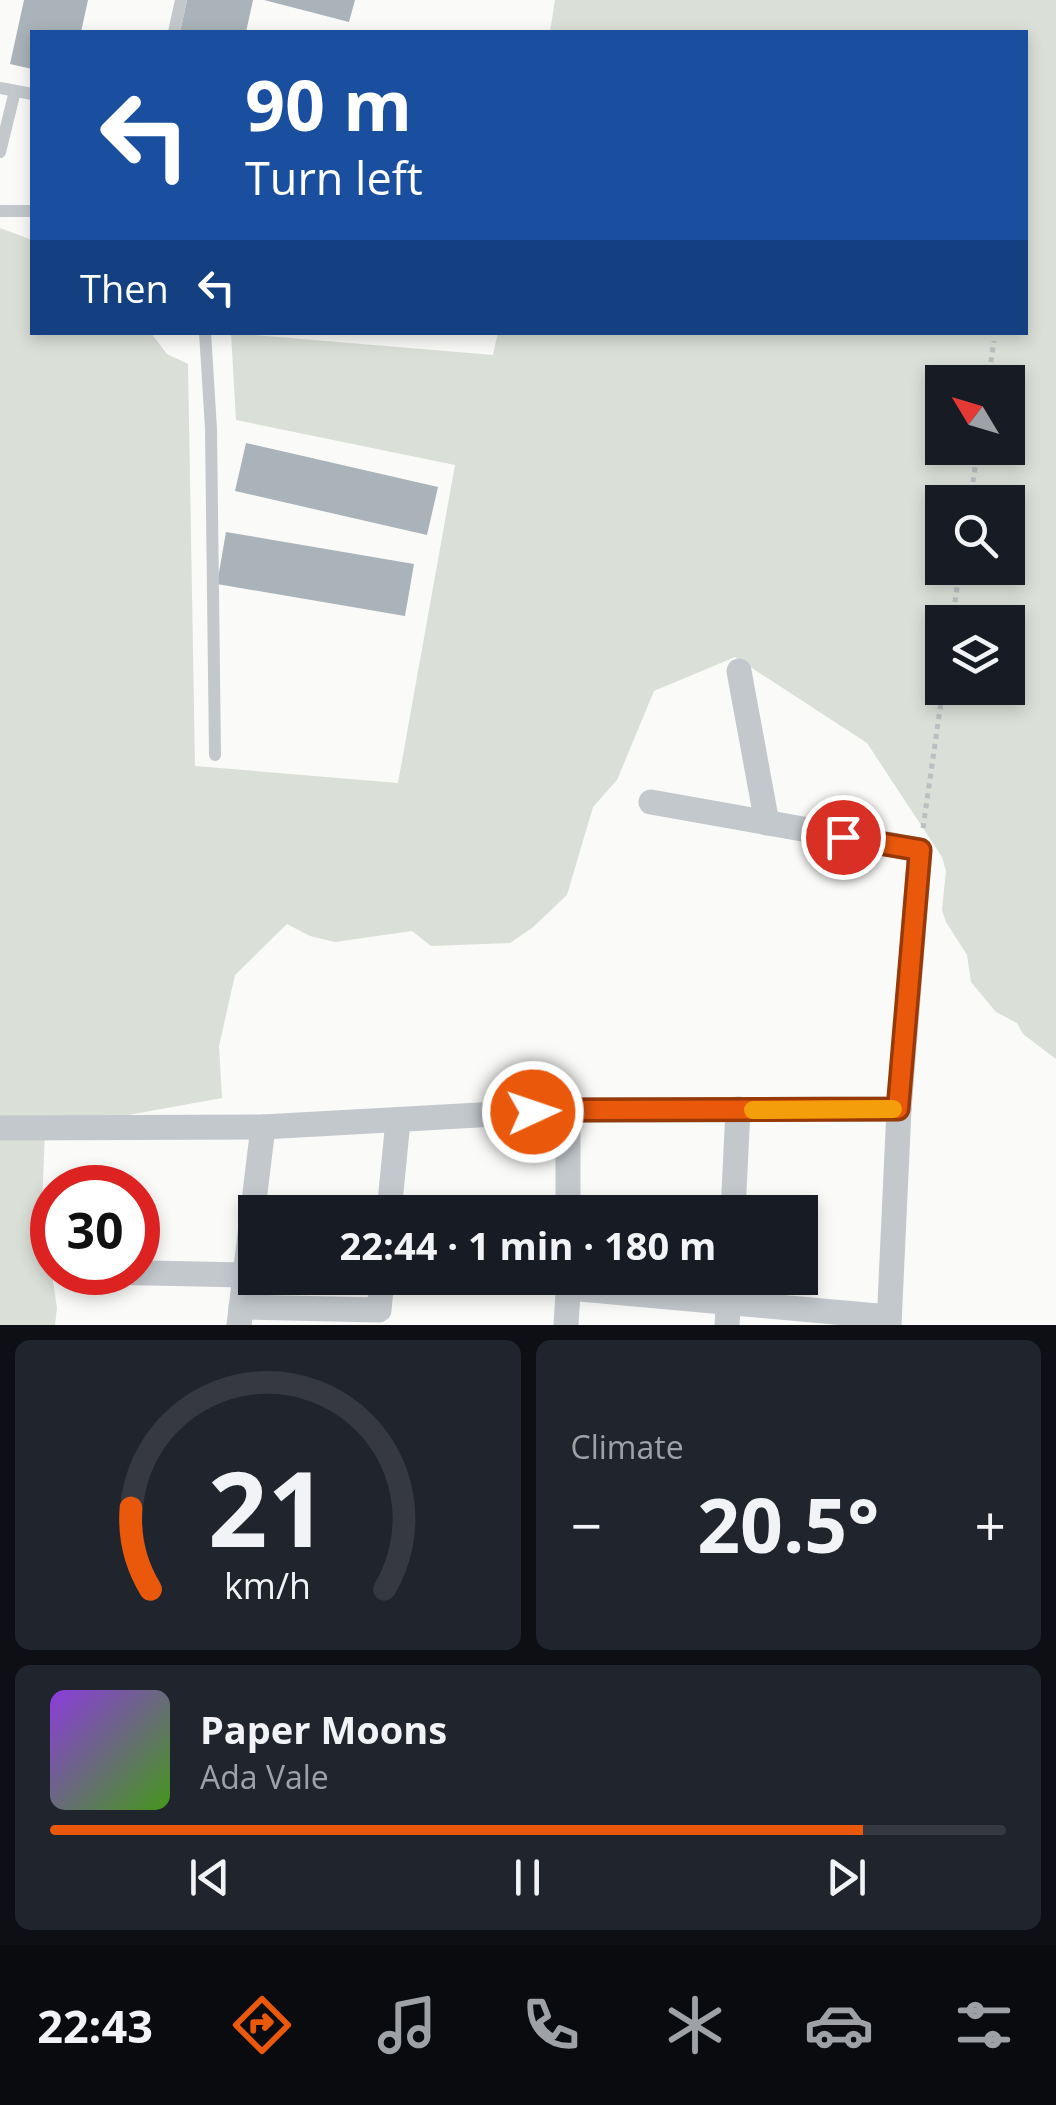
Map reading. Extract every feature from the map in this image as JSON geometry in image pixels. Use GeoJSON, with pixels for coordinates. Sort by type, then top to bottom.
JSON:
{"type":"FeatureCollection","features":[{"type":"Feature","properties":{"kind":"street"},"geometry":{"type":"LineString","coordinates":[[739,671],[766,823]]}},
{"type":"Feature","properties":{"kind":"street"},"geometry":{"type":"LineString","coordinates":[[651,802],[920,850],[898,1109],[889,1321],[670,1295]]}},
{"type":"Feature","properties":{"kind":"street"},"geometry":{"type":"LineString","coordinates":[[0,1128],[264,1127],[568,1110],[898,1109]]}},
{"type":"Feature","properties":{"kind":"street"},"geometry":{"type":"LineString","coordinates":[[568,1110],[568,1195]]}},
{"type":"Feature","properties":{"kind":"street"},"geometry":{"type":"LineString","coordinates":[[734,1195],[738,1110]]}},
{"type":"Feature","properties":{"kind":"street"},"geometry":{"type":"LineString","coordinates":[[391,1195],[398,1121]]}},
{"type":"Feature","properties":{"kind":"street"},"geometry":{"type":"LineString","coordinates":[[255,1195],[264,1127]]}},
{"type":"Feature","properties":{"kind":"street"},"geometry":{"type":"LineString","coordinates":[[160,1274],[238,1276]]}},
{"type":"Feature","properties":{"kind":"street"},"geometry":{"type":"LineString","coordinates":[[566,1325],[568,1295]]}},
{"type":"Feature","properties":{"kind":"street"},"geometry":{"type":"LineString","coordinates":[[240,1316],[378,1317]]}},
{"type":"Feature","properties":{"kind":"lane"},"geometry":{"type":"LineString","coordinates":[[174,30],[181,0]]}},
{"type":"Feature","properties":{"kind":"lane"},"geometry":{"type":"LineString","coordinates":[[0,88],[30,94]]}},
{"type":"Feature","properties":{"kind":"lane"},"geometry":{"type":"LineString","coordinates":[[0,152],[15,91]]}},
{"type":"Feature","properties":{"kind":"lane"},"geometry":{"type":"LineString","coordinates":[[0,211],[30,211]]}},
{"type":"Feature","properties":{"kind":"lane"},"geometry":{"type":"LineString","coordinates":[[204,335],[211,429],[215,755]]}},
{"type":"Feature","properties":{"kind":"path"},"geometry":{"type":"LineString","coordinates":[[990,365],[994,341]]}},
{"type":"Feature","properties":{"kind":"path"},"geometry":{"type":"LineString","coordinates":[[920,850],[941,705]]}},
{"type":"Feature","properties":{"kind":"shaded area"},"geometry":{"type":"Polygon","coordinates":[[[555,0],[1056,0],[1056,1059],[1023,1034],[1017,1023],[996,1012],[971,982],[967,955],[942,910],[946,871],[942,857],[867,743],[735,657],[654,691],[617,780],[593,807],[567,895],[532,928],[510,943],[431,946],[412,931],[335,942],[310,936],[287,924],[235,975],[219,1046],[222,1098],[45,1130],[44,1165],[30,1165],[30,1295],[55,1295],[55,1325],[0,1325],[0,228],[30,239],[30,335],[153,335],[167,354],[188,364],[195,766],[398,783],[455,465],[236,420],[231,335],[493,355],[497,335],[1028,335],[1028,30],[550,30],[555,0]]]}},
{"type":"Feature","properties":{"kind":"building"},"geometry":{"type":"Polygon","coordinates":[[[24,0],[88,0],[81,30],[30,30],[30,69],[10,64],[24,0]]]}},
{"type":"Feature","properties":{"kind":"building"},"geometry":{"type":"Polygon","coordinates":[[[187,0],[253,0],[246,30],[180,30],[187,0]]]}},
{"type":"Feature","properties":{"kind":"building"},"geometry":{"type":"Polygon","coordinates":[[[264,0],[355,0],[349,22],[264,0]]]}},
{"type":"Feature","properties":{"kind":"building"},"geometry":{"type":"Polygon","coordinates":[[[246,443],[438,487],[427,535],[235,491],[246,443]]]}},
{"type":"Feature","properties":{"kind":"building"},"geometry":{"type":"Polygon","coordinates":[[[226,532],[414,564],[405,616],[217,584],[226,532]]]}},
{"type":"Feature","properties":{"kind":"slow traffic"},"geometry":{"type":"LineString","coordinates":[[753,1110],[893,1109]]}},
{"type":"Feature","properties":{"kind":"route"},"geometry":{"type":"LineString","coordinates":[[533,1112],[898,1109],[920,850],[843,837]]}}]}
